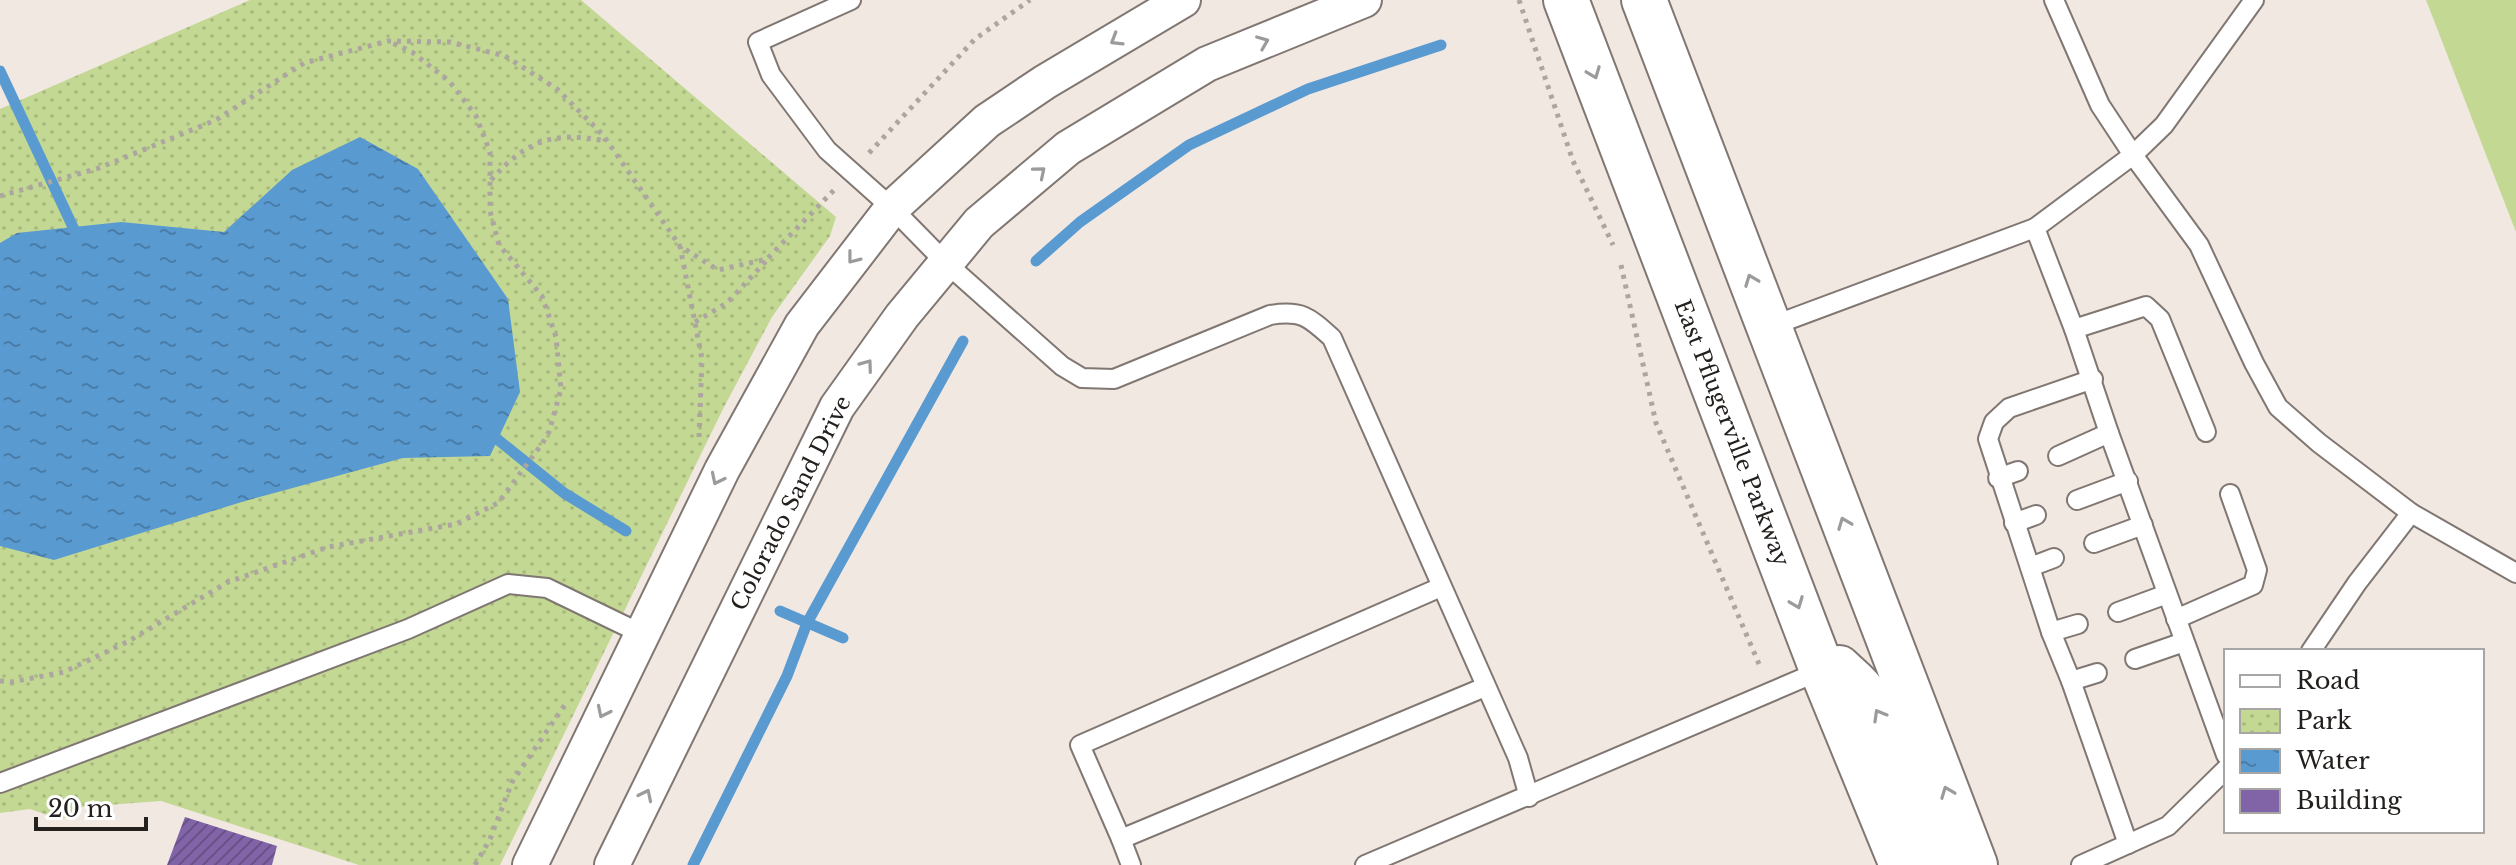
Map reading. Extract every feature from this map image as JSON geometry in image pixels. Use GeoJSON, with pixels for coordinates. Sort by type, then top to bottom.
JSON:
{"type":"FeatureCollection","features":[{"type":"Feature","properties":{"kind":"street"},"geometry":{"type":"LineString","coordinates":[[530,865],[722,470],[802,325],[892,208],[987,121],[1045,82],[1183,0]]}},
{"type":"Feature","properties":{"kind":"street","name":"Colorado Sand Drive"},"geometry":{"type":"LineString","coordinates":[[612,865],[837,407],[902,316],[979,223],[1068,148],[1207,64],[1364,0]]}},
{"type":"Feature","properties":{"kind":"street","name":"East Pflugerville Parkway"},"geometry":{"type":"LineString","coordinates":[[1566,0],[1822,670],[1902,865]]}},
{"type":"Feature","properties":{"kind":"street"},"geometry":{"type":"LineString","coordinates":[[1644,0],[1975,865]]}},
{"type":"Feature","properties":{"kind":"street"},"geometry":{"type":"LineString","coordinates":[[1822,670],[1839,668],[1864,691],[1882,718],[1940,865]]}},
{"type":"Feature","properties":{"kind":"lane"},"geometry":{"type":"LineString","coordinates":[[851,0],[758,42],[771,75],[827,150],[892,208],[946,263],[1062,366],[1082,378],[1114,379],[1270,315],[1290,312],[1310,317],[1332,338],[1518,758],[1529,797]]}},
{"type":"Feature","properties":{"kind":"lane"},"geometry":{"type":"LineString","coordinates":[[2054,0],[2100,105],[2199,245],[2278,407],[2319,443],[2411,513],[2516,573]]}},
{"type":"Feature","properties":{"kind":"lane"},"geometry":{"type":"LineString","coordinates":[[1769,327],[2035,228],[2133,155],[2164,125],[2254,0]]}},
{"type":"Feature","properties":{"kind":"lane"},"geometry":{"type":"LineString","coordinates":[[2035,228],[2093,379],[2109,433],[2224,750]]}},
{"type":"Feature","properties":{"kind":"lane"},"geometry":{"type":"LineString","coordinates":[[2074,329],[2146,306],[2160,319],[2206,432]]}},
{"type":"Feature","properties":{"kind":"lane"},"geometry":{"type":"LineString","coordinates":[[2093,379],[2009,408],[1994,422],[1988,439],[1998,478],[2051,632],[2128,844]]}},
{"type":"Feature","properties":{"kind":"lane"},"geometry":{"type":"LineString","coordinates":[[2058,456],[2109,433]]}},
{"type":"Feature","properties":{"kind":"lane"},"geometry":{"type":"LineString","coordinates":[[1998,478],[2018,471]]}},
{"type":"Feature","properties":{"kind":"lane"},"geometry":{"type":"LineString","coordinates":[[2077,500],[2128,481]]}},
{"type":"Feature","properties":{"kind":"lane"},"geometry":{"type":"LineString","coordinates":[[2176,619],[2253,585],[2257,570],[2230,494]]}},
{"type":"Feature","properties":{"kind":"lane"},"geometry":{"type":"LineString","coordinates":[[2312,649],[2357,583],[2411,513]]}},
{"type":"Feature","properties":{"kind":"lane"},"geometry":{"type":"LineString","coordinates":[[2014,523],[2036,515]]}},
{"type":"Feature","properties":{"kind":"lane"},"geometry":{"type":"LineString","coordinates":[[2094,543],[2143,525]]}},
{"type":"Feature","properties":{"kind":"lane"},"geometry":{"type":"LineString","coordinates":[[2030,567],[2054,558]]}},
{"type":"Feature","properties":{"kind":"lane"},"geometry":{"type":"LineString","coordinates":[[0,783],[408,629],[508,584],[547,588],[642,634]]}},
{"type":"Feature","properties":{"kind":"lane"},"geometry":{"type":"LineString","coordinates":[[1131,865],[1080,745],[1441,587]]}},
{"type":"Feature","properties":{"kind":"lane"},"geometry":{"type":"LineString","coordinates":[[2118,612],[2167,594]]}},
{"type":"Feature","properties":{"kind":"lane"},"geometry":{"type":"LineString","coordinates":[[2051,632],[2078,624]]}},
{"type":"Feature","properties":{"kind":"lane"},"geometry":{"type":"LineString","coordinates":[[2135,659],[2184,642]]}},
{"type":"Feature","properties":{"kind":"lane"},"geometry":{"type":"LineString","coordinates":[[1365,865],[1822,670]]}},
{"type":"Feature","properties":{"kind":"lane"},"geometry":{"type":"LineString","coordinates":[[2071,681],[2097,673]]}},
{"type":"Feature","properties":{"kind":"lane"},"geometry":{"type":"LineString","coordinates":[[1121,839],[1485,687]]}},
{"type":"Feature","properties":{"kind":"lane"},"geometry":{"type":"LineString","coordinates":[[2081,865],[2168,826],[2224,771]]}},
{"type":"Feature","properties":{"kind":"path"},"geometry":{"type":"LineString","coordinates":[[695,322],[727,303],[975,39],[1030,0]]}},
{"type":"Feature","properties":{"kind":"path"},"geometry":{"type":"LineString","coordinates":[[1519,0],[1573,161],[1613,246]]}},
{"type":"Feature","properties":{"kind":"path"},"geometry":{"type":"LineString","coordinates":[[0,196],[99,168],[216,120],[304,63],[388,41],[450,42],[505,56],[557,89],[607,141],[680,246],[718,270],[767,259]]}},
{"type":"Feature","properties":{"kind":"path"},"geometry":{"type":"LineString","coordinates":[[0,681],[11,682],[64,672],[127,642],[228,582],[328,547],[456,524],[506,496],[542,444],[549,432],[561,389],[556,337],[542,296],[499,245],[490,211],[490,152],[476,116],[450,82],[412,52],[388,41]]}},
{"type":"Feature","properties":{"kind":"path"},"geometry":{"type":"LineString","coordinates":[[490,180],[508,161],[538,143],[574,135],[607,141]]}},
{"type":"Feature","properties":{"kind":"path"},"geometry":{"type":"LineString","coordinates":[[680,246],[702,359],[699,440]]}},
{"type":"Feature","properties":{"kind":"path"},"geometry":{"type":"LineString","coordinates":[[1620,260],[1656,423],[1759,664]]}},
{"type":"Feature","properties":{"kind":"path"},"geometry":{"type":"LineString","coordinates":[[475,865],[490,839],[512,782],[571,693]]}},
{"type":"Feature","properties":{"kind":"green space"},"geometry":{"type":"Polygon","coordinates":[[[250,0],[581,0],[836,217],[830,236],[772,317],[724,407],[500,865],[359,865],[161,801],[81,807],[62,820],[30,809],[0,813],[0,109],[250,0]]]}},
{"type":"Feature","properties":{"kind":"green space"},"geometry":{"type":"Polygon","coordinates":[[[2426,0],[2516,0],[2516,232],[2426,0]]]}},
{"type":"Feature","properties":{"kind":"water"},"geometry":{"type":"Polygon","coordinates":[[[360,137],[418,169],[508,299],[520,392],[490,456],[403,458],[245,501],[54,560],[0,546],[0,243],[17,233],[121,222],[224,232],[292,170],[360,137]]]}},
{"type":"Feature","properties":{"kind":"building"},"geometry":{"type":"Polygon","coordinates":[[[185,817],[277,846],[272,865],[167,865],[185,817]]]}},
{"type":"Feature","properties":{"kind":"waterway"},"geometry":{"type":"LineString","coordinates":[[1036,261],[1080,222],[1189,145],[1308,89],[1441,45]]}},
{"type":"Feature","properties":{"kind":"waterway"},"geometry":{"type":"LineString","coordinates":[[0,71],[79,240]]}},
{"type":"Feature","properties":{"kind":"waterway"},"geometry":{"type":"LineString","coordinates":[[693,865],[787,676],[807,623],[963,341]]}},
{"type":"Feature","properties":{"kind":"waterway"},"geometry":{"type":"LineString","coordinates":[[487,431],[564,493],[626,531]]}},
{"type":"Feature","properties":{"kind":"waterway"},"geometry":{"type":"LineString","coordinates":[[780,611],[843,638]]}}]}
